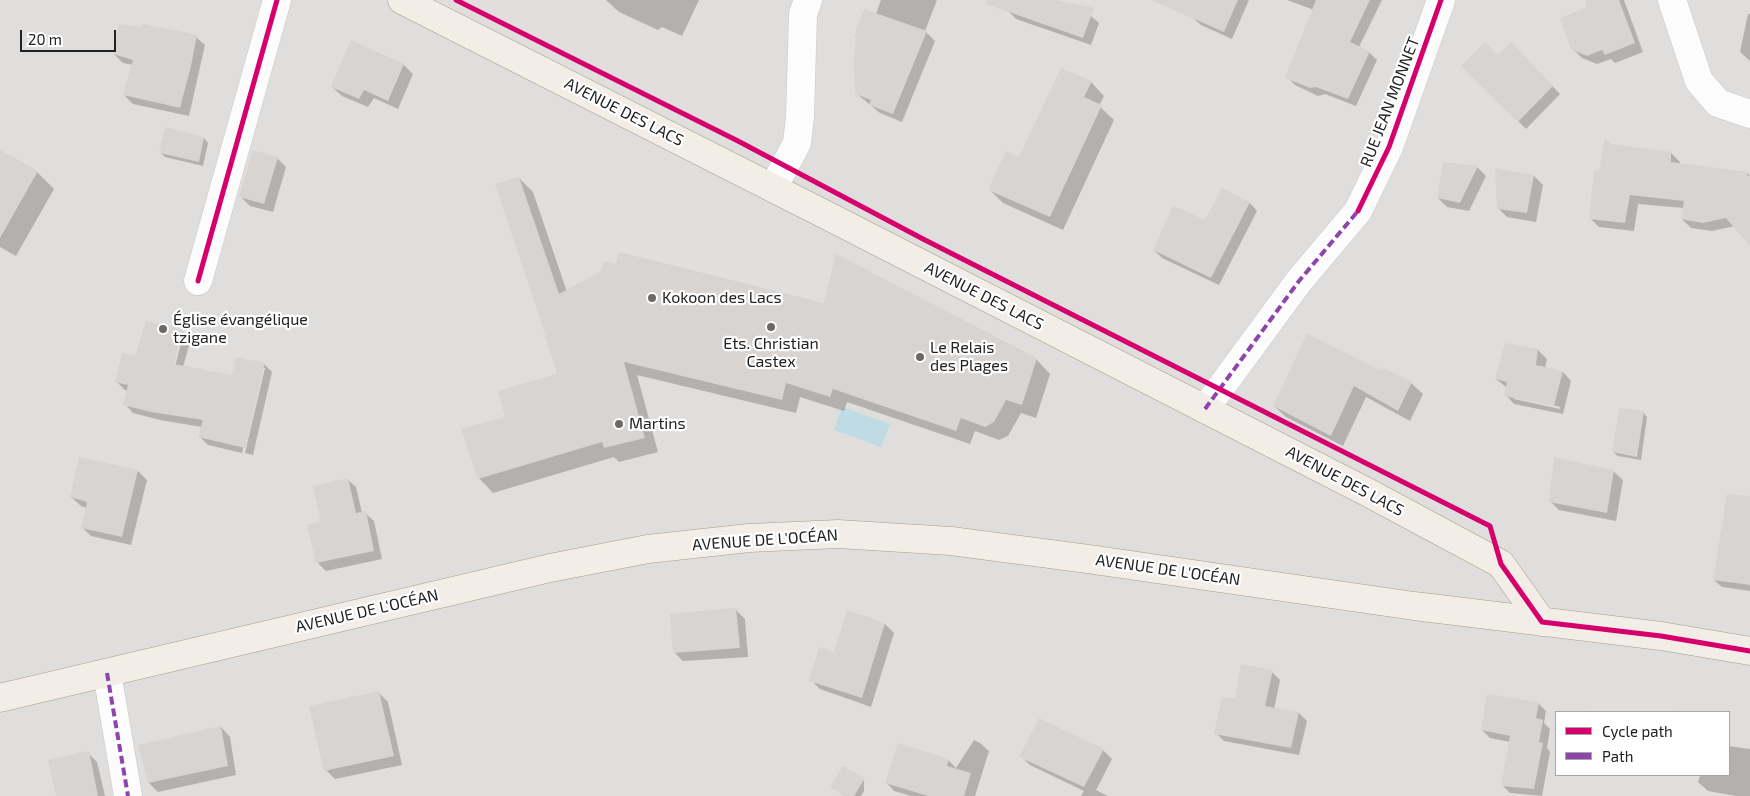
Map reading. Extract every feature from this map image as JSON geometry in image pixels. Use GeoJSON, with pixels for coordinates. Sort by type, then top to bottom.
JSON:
{"type":"FeatureCollection","features":[{"type":"Feature","properties":{"kind":"main road","name":"AVENUE DES LACS"},"geometry":{"type":"LineString","coordinates":[[402,0],[1205,408],[1500,564],[1542,622]]}},
{"type":"Feature","properties":{"kind":"main road","name":"AVENUE DE L'OCÉAN"},"geometry":{"type":"LineString","coordinates":[[0,698],[550,568],[648,549],[749,538],[838,534],[951,541],[1414,606],[1661,636],[1750,650]]}},
{"type":"Feature","properties":{"kind":"street"},"geometry":{"type":"LineString","coordinates":[[198,281],[278,0]]}},
{"type":"Feature","properties":{"kind":"street"},"geometry":{"type":"LineString","coordinates":[[773,188],[797,143],[800,117],[803,14],[808,0]]}},
{"type":"Feature","properties":{"kind":"street","name":"RUE JEAN MONNET"},"geometry":{"type":"LineString","coordinates":[[1205,408],[1298,281],[1358,211],[1389,147],[1441,0]]}},
{"type":"Feature","properties":{"kind":"street"},"geometry":{"type":"LineString","coordinates":[[1672,0],[1699,81],[1718,103],[1750,114]]}},
{"type":"Feature","properties":{"kind":"street"},"geometry":{"type":"LineString","coordinates":[[106,673],[128,796]]}},
{"type":"Feature","properties":{"kind":"shaded area"},"geometry":{"type":"Polygon","coordinates":[[[0,0],[1750,0],[1750,796],[0,796],[0,0]]]}},
{"type":"Feature","properties":{"kind":"shaded area"},"geometry":{"type":"Polygon","coordinates":[[[588,173],[755,215],[750,237],[796,249],[801,240],[823,249],[806,299],[589,246],[593,226],[579,223],[588,173]]]}},
{"type":"Feature","properties":{"kind":"shaded area"},"geometry":{"type":"Polygon","coordinates":[[[1606,667],[1682,683],[1671,711],[1585,711],[1606,667]]]}},
{"type":"Feature","properties":{"kind":"shaded area"},"geometry":{"type":"Polygon","coordinates":[[[1555,775],[1649,776],[1641,796],[1545,796],[1555,775]]]}},
{"type":"Feature","properties":{"kind":"water"},"geometry":{"type":"Polygon","coordinates":[[[842,407],[890,424],[881,447],[834,430],[842,407]]]}},
{"type":"Feature","properties":{"kind":"building"},"geometry":{"type":"Polygon","coordinates":[[[987,0],[1055,0],[1094,8],[1083,38],[986,4],[987,0]]]}},
{"type":"Feature","properties":{"kind":"building"},"geometry":{"type":"Polygon","coordinates":[[[1151,0],[1238,0],[1224,32],[1151,0]]]}},
{"type":"Feature","properties":{"kind":"building"},"geometry":{"type":"Polygon","coordinates":[[[1316,0],[1370,0],[1350,42],[1370,51],[1348,99],[1316,87],[1310,88],[1285,78],[1316,0]]]}},
{"type":"Feature","properties":{"kind":"building"},"geometry":{"type":"Polygon","coordinates":[[[1585,0],[1619,0],[1635,43],[1605,55],[1602,50],[1587,56],[1571,49],[1560,18],[1587,7],[1585,0]]]}},
{"type":"Feature","properties":{"kind":"building"},"geometry":{"type":"Polygon","coordinates":[[[864,9],[927,31],[893,114],[869,105],[871,100],[855,94],[854,59],[856,38],[854,36],[864,9]]]}},
{"type":"Feature","properties":{"kind":"building"},"geometry":{"type":"Polygon","coordinates":[[[119,24],[140,27],[143,24],[197,35],[180,108],[123,95],[133,60],[113,54],[119,24]]]}},
{"type":"Feature","properties":{"kind":"building"},"geometry":{"type":"Polygon","coordinates":[[[351,40],[404,64],[388,101],[364,90],[359,99],[331,87],[351,40]]]}},
{"type":"Feature","properties":{"kind":"building"},"geometry":{"type":"Polygon","coordinates":[[[1485,42],[1498,55],[1511,42],[1553,86],[1518,122],[1461,66],[1485,42]]]}},
{"type":"Feature","properties":{"kind":"building"},"geometry":{"type":"Polygon","coordinates":[[[1061,68],[1092,81],[1084,97],[1102,105],[1050,217],[988,190],[1006,151],[1019,157],[1061,68]]]}},
{"type":"Feature","properties":{"kind":"building"},"geometry":{"type":"Polygon","coordinates":[[[165,127],[204,137],[199,162],[159,153],[165,127]]]}},
{"type":"Feature","properties":{"kind":"building"},"geometry":{"type":"Polygon","coordinates":[[[1605,138],[1611,144],[1671,152],[1671,162],[1747,172],[1747,175],[1750,176],[1750,246],[1726,218],[1703,223],[1681,219],[1684,201],[1630,195],[1625,223],[1589,219],[1594,171],[1599,171],[1605,138]]]}},
{"type":"Feature","properties":{"kind":"building"},"geometry":{"type":"Polygon","coordinates":[[[0,150],[38,171],[0,238],[0,150]]]}},
{"type":"Feature","properties":{"kind":"building"},"geometry":{"type":"Polygon","coordinates":[[[253,150],[278,157],[264,204],[239,197],[253,150]]]}},
{"type":"Feature","properties":{"kind":"building"},"geometry":{"type":"Polygon","coordinates":[[[1443,162],[1478,166],[1460,203],[1437,198],[1443,162]]]}},
{"type":"Feature","properties":{"kind":"building"},"geometry":{"type":"Polygon","coordinates":[[[1495,168],[1534,175],[1527,213],[1497,209],[1495,168]]]}},
{"type":"Feature","properties":{"kind":"building"},"geometry":{"type":"Polygon","coordinates":[[[519,177],[559,294],[601,271],[604,261],[616,264],[619,252],[824,303],[836,254],[1037,358],[1022,405],[1006,400],[994,422],[985,427],[961,418],[956,431],[833,389],[830,397],[786,383],[782,400],[624,362],[645,438],[604,448],[602,442],[478,479],[461,429],[505,417],[498,391],[557,374],[495,184],[519,177]]]}},
{"type":"Feature","properties":{"kind":"building"},"geometry":{"type":"Polygon","coordinates":[[[1222,188],[1250,202],[1211,278],[1153,250],[1173,206],[1205,220],[1222,188]]]}},
{"type":"Feature","properties":{"kind":"building"},"geometry":{"type":"Polygon","coordinates":[[[146,321],[183,330],[174,364],[232,375],[236,357],[265,363],[245,448],[198,437],[203,420],[151,412],[123,405],[128,385],[115,382],[122,353],[135,356],[146,321]]]}},
{"type":"Feature","properties":{"kind":"building"},"geometry":{"type":"Polygon","coordinates":[[[1307,334],[1380,370],[1381,367],[1412,382],[1398,411],[1354,386],[1331,436],[1273,406],[1307,334]]]}},
{"type":"Feature","properties":{"kind":"building"},"geometry":{"type":"Polygon","coordinates":[[[1505,343],[1538,349],[1536,365],[1563,371],[1554,406],[1504,396],[1507,382],[1495,379],[1505,343]]]}},
{"type":"Feature","properties":{"kind":"building"},"geometry":{"type":"Polygon","coordinates":[[[1619,408],[1644,411],[1637,457],[1612,452],[1619,408]]]}},
{"type":"Feature","properties":{"kind":"building"},"geometry":{"type":"Polygon","coordinates":[[[79,457],[138,470],[122,537],[81,528],[87,502],[70,497],[79,457]]]}},
{"type":"Feature","properties":{"kind":"building"},"geometry":{"type":"Polygon","coordinates":[[[1554,457],[1614,470],[1607,513],[1549,502],[1554,457]]]}},
{"type":"Feature","properties":{"kind":"building"},"geometry":{"type":"Polygon","coordinates":[[[348,478],[356,513],[366,511],[374,551],[316,563],[307,525],[321,521],[313,486],[348,478]]]}},
{"type":"Feature","properties":{"kind":"building"},"geometry":{"type":"Polygon","coordinates":[[[1727,494],[1750,496],[1750,585],[1713,580],[1727,494]]]}},
{"type":"Feature","properties":{"kind":"building"},"geometry":{"type":"Polygon","coordinates":[[[736,608],[740,648],[673,653],[670,614],[736,608]]]}},
{"type":"Feature","properties":{"kind":"building"},"geometry":{"type":"Polygon","coordinates":[[[847,610],[885,623],[862,698],[809,681],[819,647],[834,652],[847,610]]]}},
{"type":"Feature","properties":{"kind":"building"},"geometry":{"type":"Polygon","coordinates":[[[1241,664],[1273,670],[1265,706],[1299,712],[1291,748],[1214,734],[1222,697],[1235,699],[1241,664]]]}},
{"type":"Feature","properties":{"kind":"building"},"geometry":{"type":"Polygon","coordinates":[[[379,691],[394,756],[324,771],[309,706],[379,691]]]}},
{"type":"Feature","properties":{"kind":"building"},"geometry":{"type":"Polygon","coordinates":[[[1487,694],[1539,702],[1536,718],[1543,720],[1539,742],[1543,743],[1534,789],[1501,786],[1510,736],[1481,730],[1487,694]]]}},
{"type":"Feature","properties":{"kind":"building"},"geometry":{"type":"Polygon","coordinates":[[[1039,718],[1104,749],[1084,787],[1019,757],[1039,718]]]}},
{"type":"Feature","properties":{"kind":"building"},"geometry":{"type":"Polygon","coordinates":[[[221,726],[228,766],[148,783],[138,745],[221,726]]]}},
{"type":"Feature","properties":{"kind":"building"},"geometry":{"type":"Polygon","coordinates":[[[898,743],[949,759],[947,766],[971,773],[964,796],[928,796],[885,783],[898,743]]]}},
{"type":"Feature","properties":{"kind":"building"},"geometry":{"type":"Polygon","coordinates":[[[89,751],[98,796],[56,796],[48,760],[89,751]]]}},
{"type":"Feature","properties":{"kind":"building"},"geometry":{"type":"Polygon","coordinates":[[[843,766],[865,778],[854,796],[844,796],[830,787],[843,766]]]}},
{"type":"Feature","properties":{"kind":"marked path"},"geometry":{"type":"LineString","coordinates":[[1205,409],[1299,281],[1358,211]]}},
{"type":"Feature","properties":{"kind":"marked path"},"geometry":{"type":"LineString","coordinates":[[107,673],[128,796]]}},
{"type":"Feature","properties":{"kind":"cycle path"},"geometry":{"type":"LineString","coordinates":[[198,281],[277,0]]}},
{"type":"Feature","properties":{"kind":"cycle path"},"geometry":{"type":"LineString","coordinates":[[456,0],[738,141],[923,239],[1490,526],[1501,564],[1542,622],[1661,636],[1750,651]]}},
{"type":"Feature","properties":{"kind":"cycle path"},"geometry":{"type":"LineString","coordinates":[[1358,211],[1389,147],[1441,0]]}},
{"type":"Feature","properties":{"kind":"place","name":"Kokoon des Lacs"},"geometry":{"type":"Point","coordinates":[652,298]}},
{"type":"Feature","properties":{"kind":"place","name":"Ets. Christian Castex"},"geometry":{"type":"Point","coordinates":[771,327]}},
{"type":"Feature","properties":{"kind":"place","name":"Église évangélique tzigane"},"geometry":{"type":"Point","coordinates":[163,329]}},
{"type":"Feature","properties":{"kind":"place","name":"Le Relais des Plages"},"geometry":{"type":"Point","coordinates":[920,357]}},
{"type":"Feature","properties":{"kind":"place","name":"Martins"},"geometry":{"type":"Point","coordinates":[619,424]}}]}
